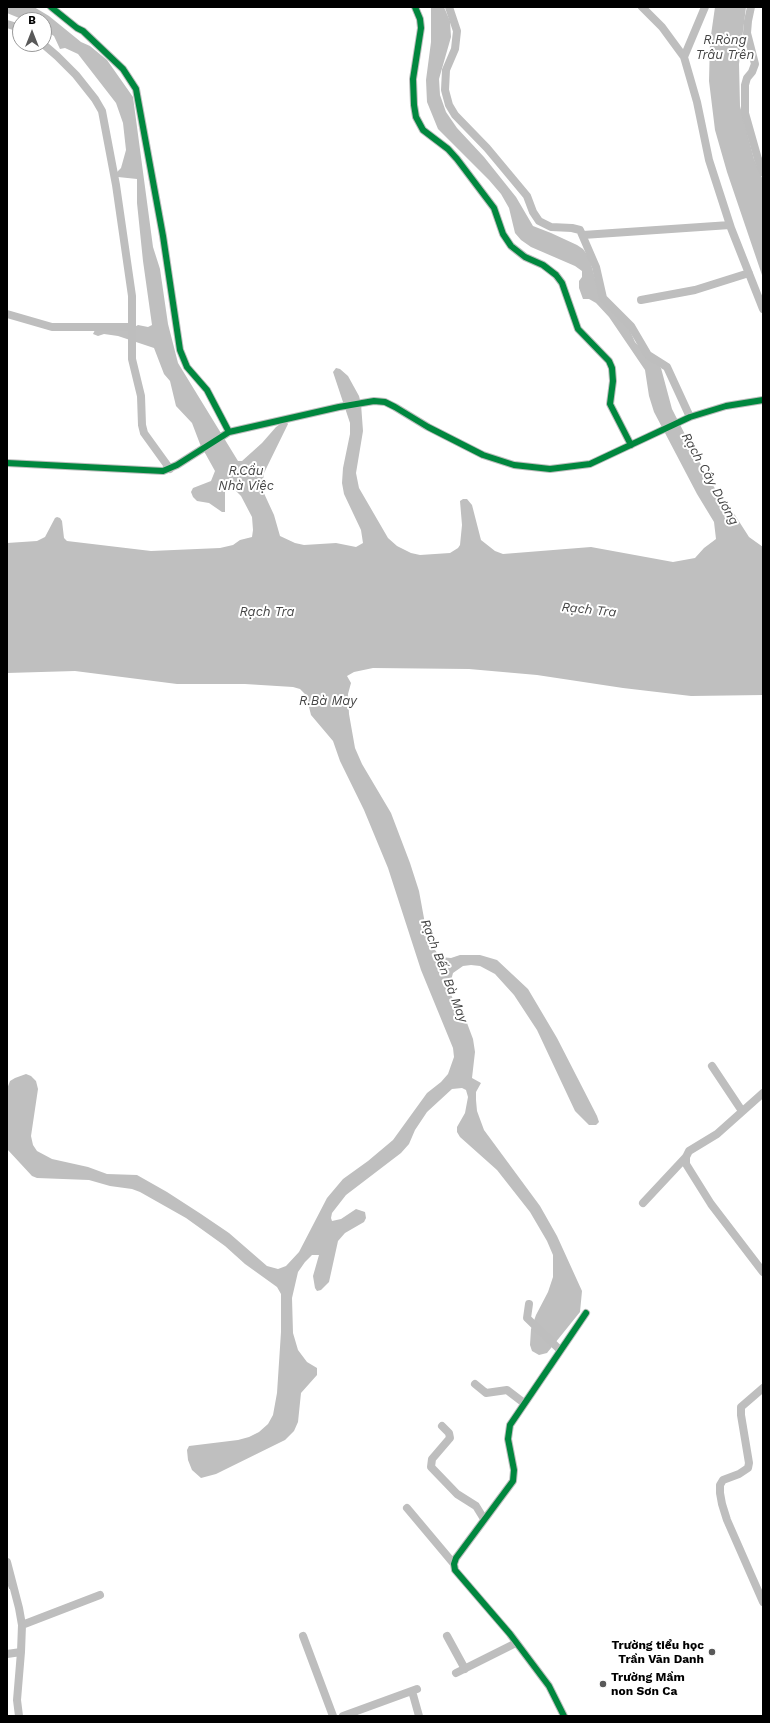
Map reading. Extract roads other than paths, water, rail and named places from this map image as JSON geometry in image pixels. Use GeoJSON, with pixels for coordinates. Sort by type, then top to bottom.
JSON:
{"type":"FeatureCollection","features":[{"type":"Feature","properties":{"kind":"street"},"geometry":{"type":"LineString","coordinates":[[51,7],[77,28],[84,31],[123,68],[136,89],[163,236],[180,350],[187,368],[207,390],[228,433]]}},
{"type":"Feature","properties":{"kind":"street"},"geometry":{"type":"LineString","coordinates":[[415,7],[420,19],[421,28],[413,79],[416,118],[424,130],[448,149],[457,159],[494,208],[503,234],[511,246],[525,257],[543,265],[556,275],[562,283],[578,328],[610,361],[613,381],[610,404],[631,445]]}},
{"type":"Feature","properties":{"kind":"street"},"geometry":{"type":"LineString","coordinates":[[449,7],[457,31],[455,49],[446,70],[445,90],[449,105],[455,115],[487,148],[527,196],[539,221],[551,227],[580,230],[596,266],[603,298],[631,326],[648,355],[667,367],[688,418]]}},
{"type":"Feature","properties":{"kind":"street"},"geometry":{"type":"LineString","coordinates":[[642,7],[662,27],[684,58],[697,102],[709,160],[730,224],[763,309]]}},
{"type":"Feature","properties":{"kind":"street"},"geometry":{"type":"LineString","coordinates":[[684,58],[705,7]]}},
{"type":"Feature","properties":{"kind":"street"},"geometry":{"type":"LineString","coordinates":[[751,7],[747,34],[755,64],[752,72],[747,78],[745,85],[745,113],[760,158],[763,172]]}},
{"type":"Feature","properties":{"kind":"street"},"geometry":{"type":"LineString","coordinates":[[52,52],[76,75],[95,99],[102,111],[116,185],[132,296],[133,367],[141,396],[142,425],[144,433],[170,469]]}},
{"type":"Feature","properties":{"kind":"street"},"geometry":{"type":"LineString","coordinates":[[583,235],[730,224]]}},
{"type":"Feature","properties":{"kind":"street"},"geometry":{"type":"LineString","coordinates":[[641,300],[695,290],[749,273]]}},
{"type":"Feature","properties":{"kind":"street"},"geometry":{"type":"LineString","coordinates":[[7,314],[52,327],[132,328]]}},
{"type":"Feature","properties":{"kind":"street"},"geometry":{"type":"LineString","coordinates":[[7,463],[157,472],[170,469],[228,433],[339,407],[370,402],[385,402],[428,428],[483,455],[514,465],[550,469],[590,464],[688,418],[726,406],[763,400]]}},
{"type":"Feature","properties":{"kind":"street"},"geometry":{"type":"LineString","coordinates":[[712,1066],[742,1111]]}},
{"type":"Feature","properties":{"kind":"street"},"geometry":{"type":"LineString","coordinates":[[643,1203],[686,1157],[689,1151],[717,1134],[763,1093]]}},
{"type":"Feature","properties":{"kind":"street"},"geometry":{"type":"LineString","coordinates":[[686,1157],[686,1164],[711,1204],[763,1272]]}},
{"type":"Feature","properties":{"kind":"street"},"geometry":{"type":"LineString","coordinates":[[528,1304],[527,1318],[558,1347]]}},
{"type":"Feature","properties":{"kind":"street"},"geometry":{"type":"LineString","coordinates":[[564,1716],[549,1686],[516,1643],[455,1570],[454,1564],[456,1558],[512,1482],[514,1470],[508,1439],[510,1425],[524,1403],[536,1389],[558,1347],[586,1313]]}},
{"type":"Feature","properties":{"kind":"street"},"geometry":{"type":"LineString","coordinates":[[475,1384],[486,1393],[507,1390],[524,1403]]}},
{"type":"Feature","properties":{"kind":"street"},"geometry":{"type":"LineString","coordinates":[[763,1388],[741,1407],[749,1463],[748,1468],[739,1474],[723,1480],[720,1484],[720,1493],[722,1504],[728,1520],[763,1602]]}},
{"type":"Feature","properties":{"kind":"street"},"geometry":{"type":"LineString","coordinates":[[442,1426],[449,1433],[450,1438],[432,1459],[431,1467],[457,1494],[476,1506],[484,1519]]}},
{"type":"Feature","properties":{"kind":"street"},"geometry":{"type":"LineString","coordinates":[[407,1508],[454,1564]]}},
{"type":"Feature","properties":{"kind":"street"},"geometry":{"type":"LineString","coordinates":[[7,1562],[22,1625],[18,1700],[19,1716]]}},
{"type":"Feature","properties":{"kind":"street"},"geometry":{"type":"LineString","coordinates":[[22,1625],[100,1595]]}},
{"type":"Feature","properties":{"kind":"street"},"geometry":{"type":"LineString","coordinates":[[303,1636],[333,1716]]}},
{"type":"Feature","properties":{"kind":"street"},"geometry":{"type":"LineString","coordinates":[[447,1636],[465,1669]]}},
{"type":"Feature","properties":{"kind":"street"},"geometry":{"type":"LineString","coordinates":[[456,1673],[516,1643]]}},
{"type":"Feature","properties":{"kind":"street"},"geometry":{"type":"LineString","coordinates":[[7,1654],[21,1652]]}},
{"type":"Feature","properties":{"kind":"street"},"geometry":{"type":"LineString","coordinates":[[343,1716],[414,1690],[420,1716]]}},
{"type":"Feature","properties":{"kind":"water","name":"Rạch Tra"},"geometry":{"type":"Polygon","coordinates":[[[7,7],[34,7],[42,12],[12,12],[12,15],[7,13],[7,7]]]}},
{"type":"Feature","properties":{"kind":"water","name":"Rạch Tra"},"geometry":{"type":"Polygon","coordinates":[[[431,7],[444,7],[450,21],[451,37],[439,79],[440,95],[446,112],[457,128],[484,157],[516,197],[533,226],[577,245],[583,249],[589,257],[601,299],[628,326],[635,342],[661,368],[672,409],[696,456],[721,499],[733,512],[749,537],[763,547],[763,695],[691,696],[623,688],[537,675],[469,669],[373,668],[354,672],[347,676],[351,683],[348,694],[349,714],[355,748],[362,764],[391,813],[419,891],[428,940],[440,957],[451,958],[460,955],[480,955],[497,960],[528,989],[557,1038],[597,1116],[599,1122],[596,1125],[589,1125],[575,1111],[537,1030],[514,995],[495,974],[480,966],[471,965],[463,966],[453,973],[449,988],[452,997],[467,1023],[473,1039],[475,1052],[472,1078],[481,1083],[476,1092],[476,1100],[477,1111],[484,1130],[540,1206],[557,1236],[582,1291],[580,1312],[547,1353],[539,1355],[532,1351],[530,1345],[531,1329],[536,1315],[548,1292],[553,1277],[553,1255],[547,1241],[530,1212],[497,1170],[460,1137],[457,1132],[457,1127],[465,1113],[468,1097],[466,1090],[462,1088],[452,1089],[427,1112],[415,1130],[409,1144],[401,1153],[346,1195],[332,1213],[332,1221],[341,1219],[356,1209],[365,1212],[366,1218],[364,1222],[345,1233],[338,1241],[329,1282],[321,1290],[317,1291],[315,1288],[313,1276],[319,1255],[312,1255],[298,1272],[292,1298],[293,1333],[298,1350],[307,1362],[317,1368],[317,1375],[301,1393],[298,1422],[294,1431],[285,1440],[216,1474],[201,1478],[192,1470],[188,1460],[187,1450],[189,1446],[238,1440],[249,1437],[259,1432],[268,1424],[273,1415],[277,1393],[281,1332],[281,1294],[277,1287],[245,1264],[225,1246],[186,1218],[140,1192],[89,1180],[37,1178],[32,1176],[7,1149],[7,1089],[10,1081],[26,1074],[31,1076],[36,1081],[38,1089],[31,1136],[33,1145],[37,1151],[52,1159],[88,1167],[107,1174],[137,1175],[167,1192],[229,1233],[267,1266],[278,1269],[286,1266],[299,1252],[327,1198],[343,1179],[393,1140],[427,1093],[441,1082],[448,1074],[454,1057],[453,1048],[421,970],[388,868],[364,810],[340,761],[333,741],[311,715],[306,695],[300,689],[293,687],[245,684],[177,684],[75,671],[7,673],[7,543],[37,541],[45,537],[55,518],[57,517],[62,521],[64,538],[67,541],[151,551],[220,548],[233,545],[240,540],[252,537],[253,530],[252,517],[241,496],[233,488],[225,486],[225,512],[222,512],[209,503],[197,501],[193,497],[191,492],[193,488],[211,481],[215,471],[200,444],[192,423],[176,406],[170,381],[164,374],[154,348],[118,336],[104,334],[98,336],[93,334],[95,330],[131,329],[138,325],[148,327],[152,325],[137,203],[137,179],[118,177],[116,173],[121,168],[126,150],[123,123],[116,103],[78,54],[65,48],[60,49],[52,35],[52,18],[81,42],[90,46],[107,60],[133,97],[153,247],[160,269],[168,324],[178,363],[238,461],[242,461],[262,443],[276,427],[286,421],[288,424],[264,473],[262,489],[274,515],[280,536],[295,543],[304,545],[336,543],[356,547],[363,543],[361,530],[344,494],[342,483],[343,468],[350,434],[350,423],[333,372],[336,368],[340,369],[348,376],[359,396],[361,404],[363,431],[356,473],[359,488],[388,538],[397,546],[411,553],[420,555],[450,553],[458,548],[460,545],[462,525],[460,501],[463,499],[467,499],[472,505],[481,540],[495,551],[503,554],[591,547],[673,562],[695,558],[704,548],[716,539],[714,522],[697,494],[654,412],[649,396],[645,370],[609,317],[596,303],[589,299],[583,299],[579,288],[579,281],[582,277],[582,271],[575,266],[531,247],[521,240],[515,233],[509,208],[501,194],[438,129],[427,102],[426,80],[431,42],[431,7]]]}},
{"type":"Feature","properties":{"kind":"water","name":"R.Ròng Trâu Trên"},"geometry":{"type":"Polygon","coordinates":[[[715,7],[746,7],[739,64],[740,106],[754,159],[763,180],[763,278],[727,172],[715,130],[709,81],[710,42],[715,7]]]}},
{"type":"Feature","properties":{"kind":"waterway"},"geometry":{"type":"LineString","coordinates":[[7,1581],[10,1588]]}},
{"type":"Feature","properties":{"kind":"place","name":"Trường tiểu học Trần Văn Danh"},"geometry":{"type":"Point","coordinates":[712,1652]}},
{"type":"Feature","properties":{"kind":"place","name":"Trường Mầm non Sơn Ca"},"geometry":{"type":"Point","coordinates":[603,1684]}},
{"type":"Feature","properties":{"kind":"water label","name":"R.Cầu Nhà Việc"},"geometry":{"type":"Point","coordinates":[246,478]}},
{"type":"Feature","properties":{"kind":"water label","name":"Rạch Cây Dương"},"geometry":{"type":"Point","coordinates":[710,479]}},
{"type":"Feature","properties":{"kind":"water label","name":"R.Bà May"},"geometry":{"type":"Point","coordinates":[328,701]}},
{"type":"Feature","properties":{"kind":"water label","name":"Rạch Bến Bà May"},"geometry":{"type":"Point","coordinates":[444,971]}}]}
